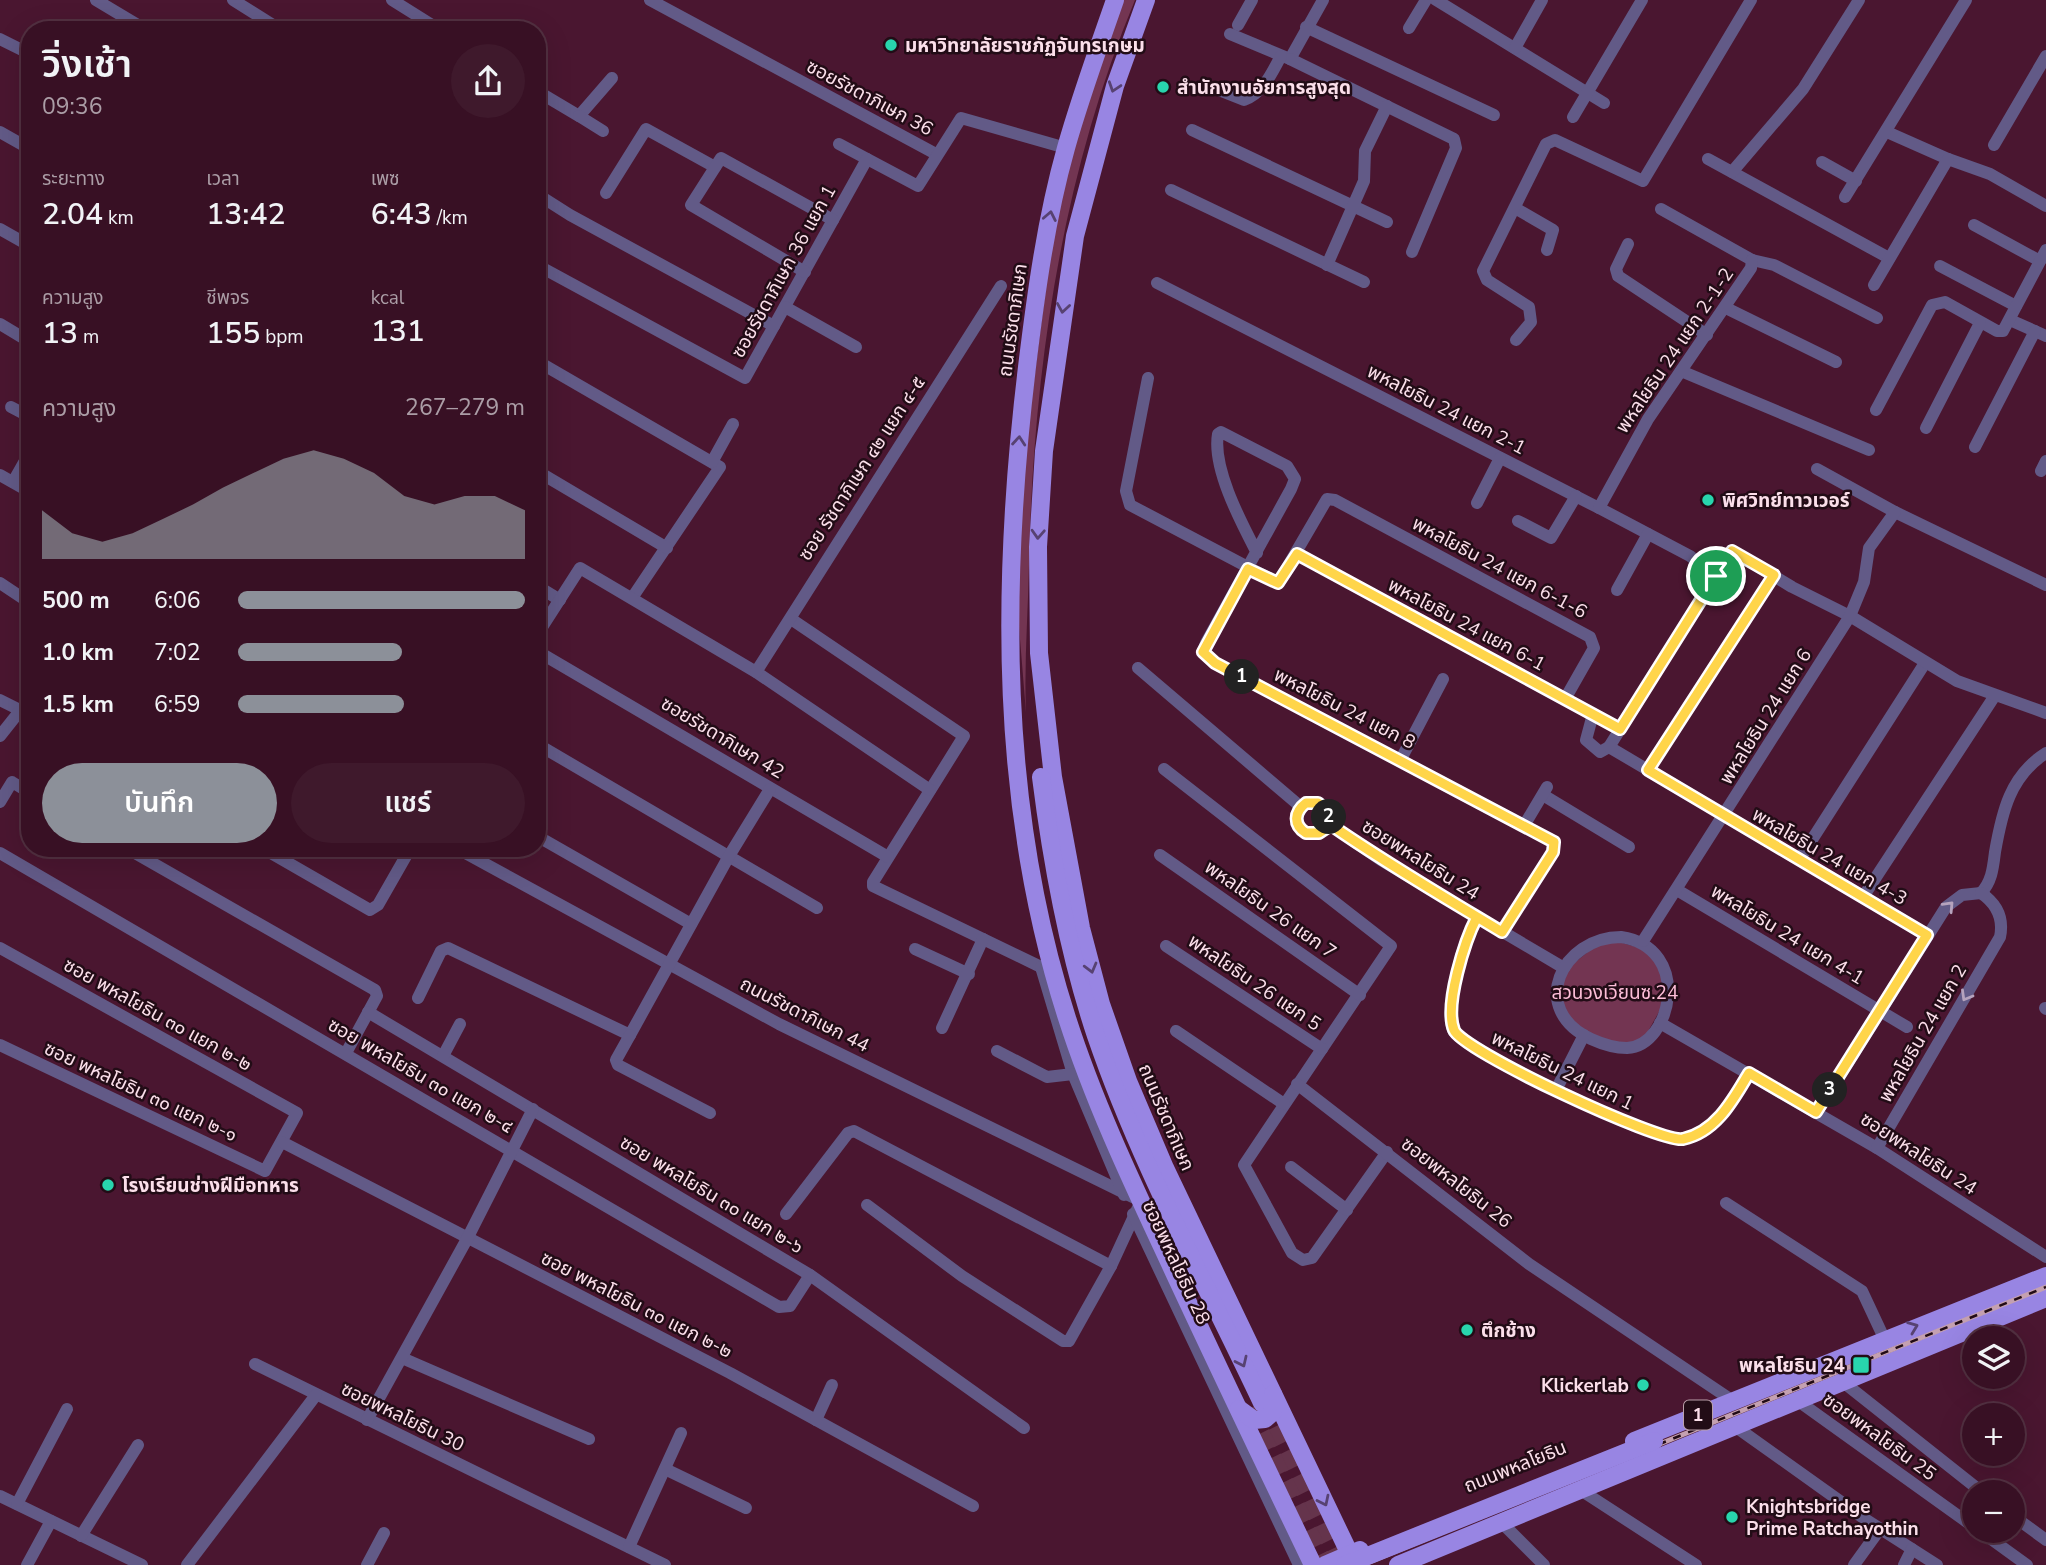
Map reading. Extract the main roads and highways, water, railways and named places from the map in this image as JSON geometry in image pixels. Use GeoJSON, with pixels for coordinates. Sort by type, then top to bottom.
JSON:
{"type":"FeatureCollection","features":[{"type":"Feature","properties":{"kind":"main road","name":"ถนนรัชดาภิเษก"},"geometry":{"type":"LineString","coordinates":[[1115,0],[1066,148],[1042,257],[1020,431],[1010,554],[1010,656],[1021,805],[1046,967],[1138,1209],[1350,1562]]}},
{"type":"Feature","properties":{"kind":"main road","name":"ถนนรัชดาภิเษก"},"geometry":{"type":"LineString","coordinates":[[1146,0],[1097,146],[1064,303],[1041,490],[1039,653],[1061,827],[1081,928],[1101,1004],[1128,1082],[1165,1168],[1255,1403],[1313,1565]]}},
{"type":"Feature","properties":{"kind":"main road","name":"ถนนรัชดาภิเษก"},"geometry":{"type":"LineString","coordinates":[[1010,656],[1043,867],[1075,1007],[1130,1154],[1255,1403]]}},
{"type":"Feature","properties":{"kind":"main road","name":"ถนนพหลโยธิน"},"geometry":{"type":"LineString","coordinates":[[1350,1562],[1410,1530],[1727,1404],[1884,1338],[2046,1276]]}},
{"type":"Feature","properties":{"kind":"main road","name":"ถนนพหลโยธิน"},"geometry":{"type":"LineString","coordinates":[[1398,1565],[2046,1298]]}},
{"type":"Feature","properties":{"kind":"main road","name":"ถนนพหลโยธิน"},"geometry":{"type":"LineString","coordinates":[[1372,1565],[1656,1445],[1706,1420],[1727,1404]]}},
{"type":"Feature","properties":{"kind":"main road","name":"ถนนพหลโยธิน"},"geometry":{"type":"LineString","coordinates":[[1325,1565],[1350,1562],[1656,1445],[1711,1427],[1744,1423]]}},
{"type":"Feature","properties":{"kind":"main road"},"geometry":{"type":"LineString","coordinates":[[1410,1530],[1411,1548],[1420,1556]]}},
{"type":"Feature","properties":{"kind":"tunnel"},"geometry":{"type":"LineString","coordinates":[[1262,1403],[1341,1565]]}},
{"type":"Feature","properties":{"kind":"tunnel"},"geometry":{"type":"LineString","coordinates":[[1249,1409],[1325,1565]]}},
{"type":"Feature","properties":{"kind":"railway"},"geometry":{"type":"LineString","coordinates":[[1362,1565],[2046,1287]]}},
{"type":"Feature","properties":{"kind":"place","name":"มหาวิทยาลัยราชภัฏจันทรเกษม"},"geometry":{"type":"Point","coordinates":[891,45]}},
{"type":"Feature","properties":{"kind":"place","name":"สำนักงานอัยการสูงสุด"},"geometry":{"type":"Point","coordinates":[1163,87]}},
{"type":"Feature","properties":{"kind":"place","name":"พิศวิทย์ทาวเวอร์"},"geometry":{"type":"Point","coordinates":[1708,500]}},
{"type":"Feature","properties":{"kind":"place","name":"โรงเรียนช่างฝีมือทหาร"},"geometry":{"type":"Point","coordinates":[108,1185]}},
{"type":"Feature","properties":{"kind":"place","name":"ตึกช้าง"},"geometry":{"type":"Point","coordinates":[1467,1330]}},
{"type":"Feature","properties":{"kind":"place","name":"พหลโยธิน 24"},"geometry":{"type":"Point","coordinates":[1861,1365]}},
{"type":"Feature","properties":{"kind":"place","name":"Klickerlab"},"geometry":{"type":"Point","coordinates":[1643,1385]}},
{"type":"Feature","properties":{"kind":"place","name":"Knightsbridge Prime Ratchayothin"},"geometry":{"type":"Point","coordinates":[1732,1517]}},
{"type":"Feature","properties":{"kind":"park label","name":"สวนวงเวียนซ.24"},"geometry":{"type":"Point","coordinates":[1615,992]}}]}
